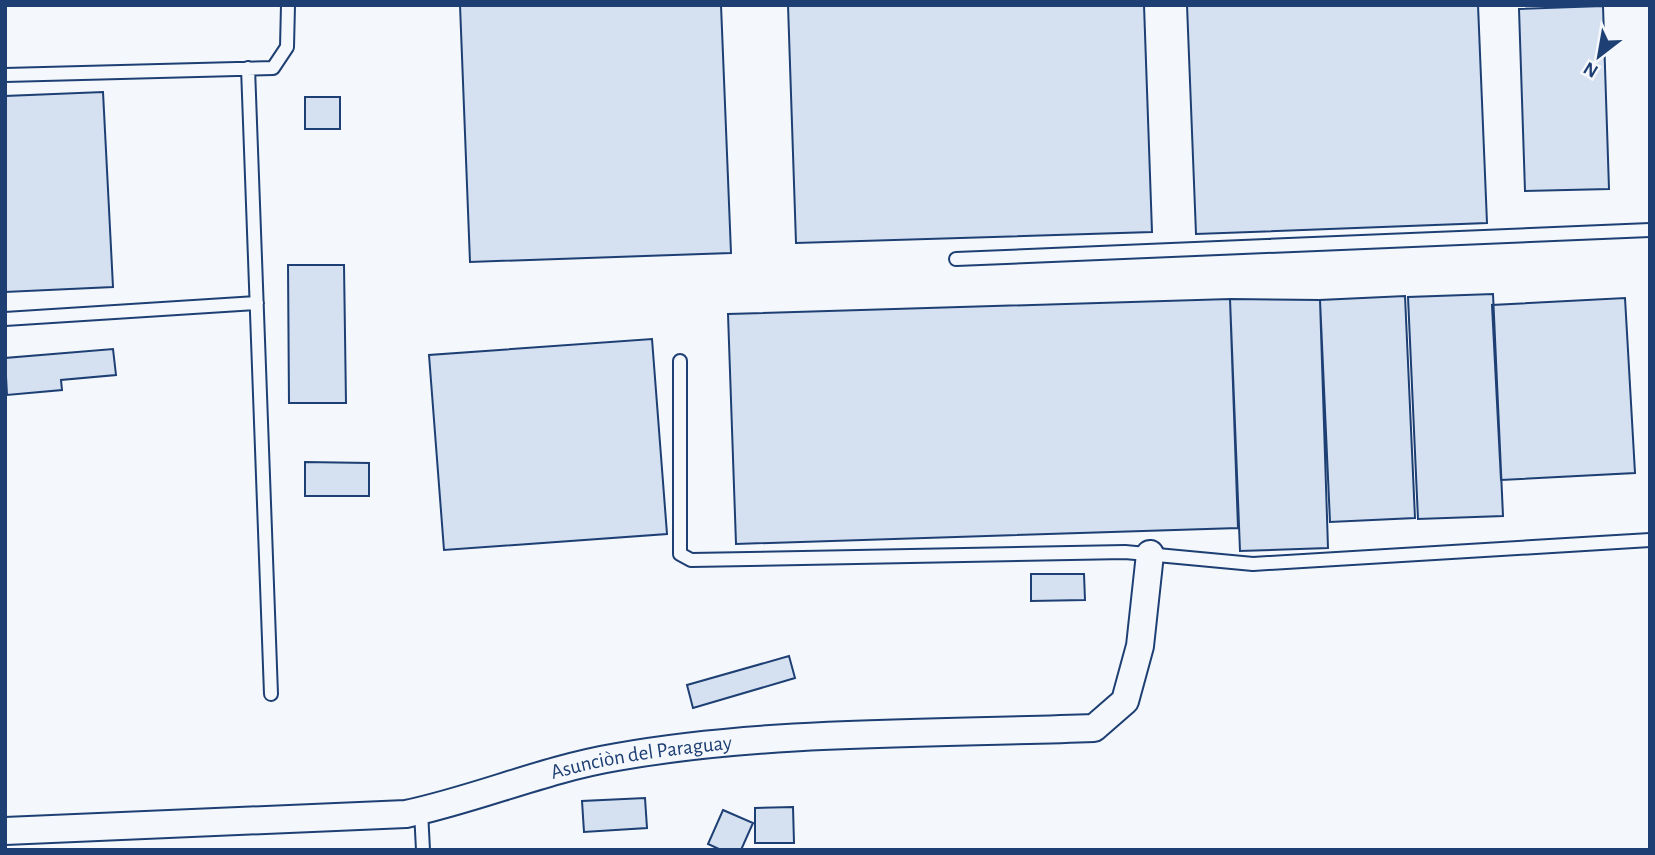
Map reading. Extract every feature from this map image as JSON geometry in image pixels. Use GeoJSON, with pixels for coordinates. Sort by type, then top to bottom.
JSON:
{"type":"FeatureCollection","features":[{"type":"Feature","properties":{"kind":"street","name":"Asunciòn del Paraguay"},"geometry":{"type":"LineString","coordinates":[[5,831],[369,818],[421,811],[615,757],[681,748],[752,741],[1094,728],[1125,701],[1140,646],[1150,554]]}},
{"type":"Feature","properties":{"kind":"lane"},"geometry":{"type":"LineString","coordinates":[[5,75],[273,68],[287,47],[288,5]]}},
{"type":"Feature","properties":{"kind":"lane"},"geometry":{"type":"LineString","coordinates":[[248,68],[271,694]]}},
{"type":"Feature","properties":{"kind":"lane"},"geometry":{"type":"LineString","coordinates":[[956,259],[1650,230]]}},
{"type":"Feature","properties":{"kind":"lane"},"geometry":{"type":"LineString","coordinates":[[5,319],[257,303]]}},
{"type":"Feature","properties":{"kind":"lane"},"geometry":{"type":"LineString","coordinates":[[680,361],[680,554],[691,560],[1125,552],[1252,564],[1650,540]]}},
{"type":"Feature","properties":{"kind":"lane"},"geometry":{"type":"LineString","coordinates":[[421,811],[423,850]]}},
{"type":"Feature","properties":{"kind":"building"},"geometry":{"type":"Polygon","coordinates":[[[460,5],[721,5],[731,253],[470,262],[460,5]]]}},
{"type":"Feature","properties":{"kind":"building"},"geometry":{"type":"Polygon","coordinates":[[[788,5],[1144,5],[1152,232],[796,243],[788,5]]]}},
{"type":"Feature","properties":{"kind":"building"},"geometry":{"type":"Polygon","coordinates":[[[1187,5],[1478,5],[1487,223],[1196,234],[1187,5]]]}},
{"type":"Feature","properties":{"kind":"building"},"geometry":{"type":"Polygon","coordinates":[[[1603,6],[1609,189],[1525,191],[1519,9],[1603,6]]]}},
{"type":"Feature","properties":{"kind":"building"},"geometry":{"type":"Polygon","coordinates":[[[103,92],[113,287],[5,292],[5,96],[103,92]]]}},
{"type":"Feature","properties":{"kind":"building"},"geometry":{"type":"Polygon","coordinates":[[[305,97],[340,97],[340,129],[305,129],[305,97]]]}},
{"type":"Feature","properties":{"kind":"building"},"geometry":{"type":"Polygon","coordinates":[[[288,265],[344,265],[346,403],[289,403],[288,265]]]}},
{"type":"Feature","properties":{"kind":"building"},"geometry":{"type":"Polygon","coordinates":[[[1493,294],[1503,516],[1418,519],[1408,297],[1493,294]]]}},
{"type":"Feature","properties":{"kind":"building"},"geometry":{"type":"Polygon","coordinates":[[[1405,296],[1415,518],[1330,522],[1320,300],[1405,296]]]}},
{"type":"Feature","properties":{"kind":"building"},"geometry":{"type":"Polygon","coordinates":[[[1625,298],[1635,473],[1501,480],[1492,305],[1625,298]]]}},
{"type":"Feature","properties":{"kind":"building"},"geometry":{"type":"Polygon","coordinates":[[[1230,299],[1320,300],[1328,548],[1240,551],[1230,299]]]}},
{"type":"Feature","properties":{"kind":"building"},"geometry":{"type":"Polygon","coordinates":[[[1230,299],[1238,528],[736,544],[728,314],[1230,299]]]}},
{"type":"Feature","properties":{"kind":"building"},"geometry":{"type":"Polygon","coordinates":[[[652,339],[667,534],[444,550],[429,355],[652,339]]]}},
{"type":"Feature","properties":{"kind":"building"},"geometry":{"type":"Polygon","coordinates":[[[113,349],[116,375],[61,380],[62,390],[7,395],[5,358],[113,349]]]}},
{"type":"Feature","properties":{"kind":"building"},"geometry":{"type":"Polygon","coordinates":[[[305,462],[369,463],[369,496],[305,496],[305,462]]]}},
{"type":"Feature","properties":{"kind":"building"},"geometry":{"type":"Polygon","coordinates":[[[1031,574],[1084,574],[1085,600],[1031,601],[1031,574]]]}},
{"type":"Feature","properties":{"kind":"building"},"geometry":{"type":"Polygon","coordinates":[[[789,656],[795,678],[693,708],[687,685],[789,656]]]}},
{"type":"Feature","properties":{"kind":"building"},"geometry":{"type":"Polygon","coordinates":[[[645,798],[647,828],[584,832],[582,801],[645,798]]]}},
{"type":"Feature","properties":{"kind":"building"},"geometry":{"type":"Polygon","coordinates":[[[793,807],[794,843],[755,843],[755,808],[793,807]]]}},
{"type":"Feature","properties":{"kind":"building"},"geometry":{"type":"Polygon","coordinates":[[[723,810],[753,823],[741,850],[721,850],[708,844],[723,810]]]}}]}
